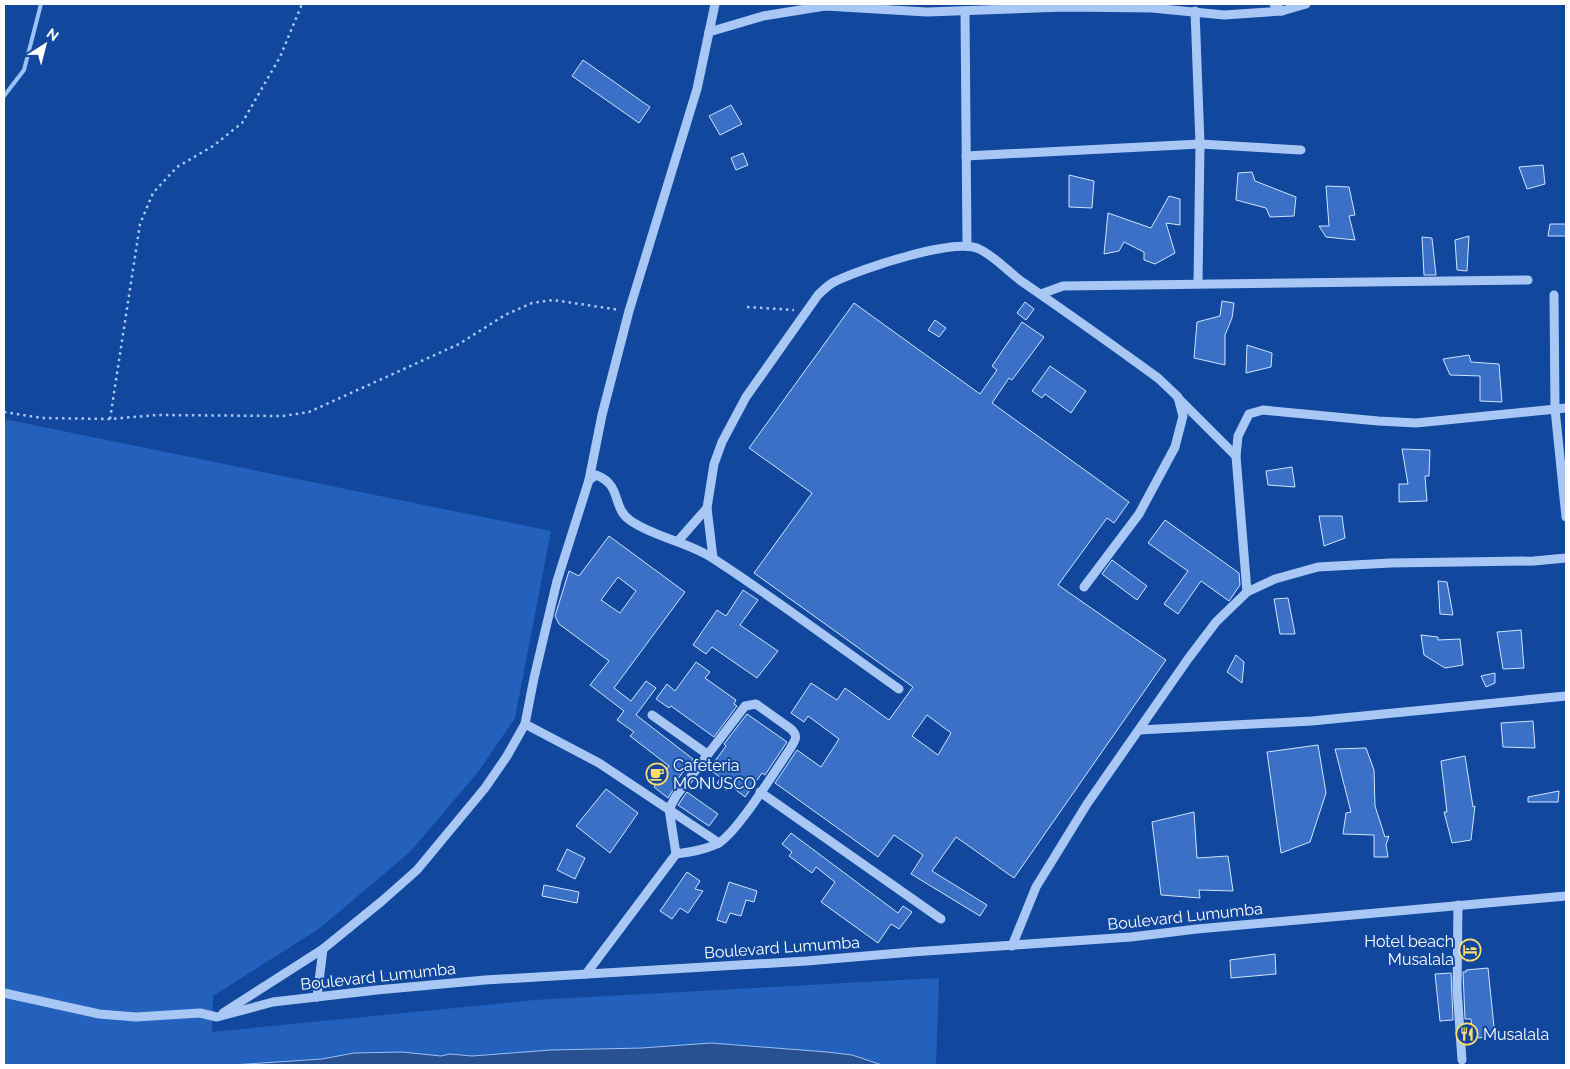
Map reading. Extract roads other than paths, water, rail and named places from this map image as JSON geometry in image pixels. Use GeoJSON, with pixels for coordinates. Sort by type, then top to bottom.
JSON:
{"type":"FeatureCollection","features":[{"type":"Feature","properties":{"kind":"street"},"geometry":{"type":"LineString","coordinates":[[217,1017],[322,949],[382,902],[417,870],[485,788],[507,756],[525,724],[557,581],[589,480],[602,415],[629,311],[697,89],[715,4]]}},
{"type":"Feature","properties":{"kind":"street"},"geometry":{"type":"LineString","coordinates":[[1274,4],[1282,12]]}},
{"type":"Feature","properties":{"kind":"street"},"geometry":{"type":"LineString","coordinates":[[710,32],[763,16],[825,6],[927,12],[1065,7],[1152,8],[1224,15],[1282,12],[1306,4]]}},
{"type":"Feature","properties":{"kind":"street"},"geometry":{"type":"LineString","coordinates":[[964,11],[967,245]]}},
{"type":"Feature","properties":{"kind":"street"},"geometry":{"type":"LineString","coordinates":[[1195,11],[1200,144],[1198,283]]}},
{"type":"Feature","properties":{"kind":"street"},"geometry":{"type":"LineString","coordinates":[[966,156],[1200,144],[1301,150]]}},
{"type":"Feature","properties":{"kind":"street"},"geometry":{"type":"LineString","coordinates":[[713,558],[707,508],[714,464],[722,442],[746,397],[805,312],[818,295],[833,282],[864,269],[943,248],[967,245],[979,248],[1023,282],[1158,378],[1236,456]]}},
{"type":"Feature","properties":{"kind":"street"},"geometry":{"type":"LineString","coordinates":[[1041,294],[1063,286],[1528,280]]}},
{"type":"Feature","properties":{"kind":"street"},"geometry":{"type":"LineString","coordinates":[[1554,295],[1555,409],[1566,517]]}},
{"type":"Feature","properties":{"kind":"street"},"geometry":{"type":"LineString","coordinates":[[1084,587],[1139,514],[1175,447],[1183,416],[1178,397]]}},
{"type":"Feature","properties":{"kind":"street"},"geometry":{"type":"LineString","coordinates":[[1246,592],[1236,456],[1238,436],[1250,414],[1263,410],[1378,422],[1416,423],[1566,408]]}},
{"type":"Feature","properties":{"kind":"street"},"geometry":{"type":"LineString","coordinates":[[589,480],[596,475],[606,479],[612,486],[626,518],[640,528],[678,541],[713,558],[899,689]]}},
{"type":"Feature","properties":{"kind":"street"},"geometry":{"type":"LineString","coordinates":[[678,541],[707,508]]}},
{"type":"Feature","properties":{"kind":"street"},"geometry":{"type":"LineString","coordinates":[[1012,946],[1029,903],[1049,864],[1087,804],[1216,622],[1246,592],[1276,579],[1318,567],[1566,558]]}},
{"type":"Feature","properties":{"kind":"street"},"geometry":{"type":"LineString","coordinates":[[1139,730],[1312,721],[1566,696]]}},
{"type":"Feature","properties":{"kind":"street"},"geometry":{"type":"LineString","coordinates":[[586,974],[676,854],[701,850],[719,843],[732,832],[796,738],[796,734],[791,729],[756,704],[745,706],[707,754],[668,809],[676,854]]}},
{"type":"Feature","properties":{"kind":"street"},"geometry":{"type":"LineString","coordinates":[[652,715],[707,754]]}},
{"type":"Feature","properties":{"kind":"street"},"geometry":{"type":"LineString","coordinates":[[525,724],[599,763],[719,843]]}},
{"type":"Feature","properties":{"kind":"street"},"geometry":{"type":"LineString","coordinates":[[760,792],[941,919]]}},
{"type":"Feature","properties":{"kind":"street","name":"Boulevard Lumumba"},"geometry":{"type":"LineString","coordinates":[[4,993],[99,1014],[136,1017],[200,1012],[217,1017],[273,1002],[485,980],[807,961],[1131,937],[1197,929],[1372,915],[1458,905],[1566,896]]}},
{"type":"Feature","properties":{"kind":"street"},"geometry":{"type":"LineString","coordinates":[[1458,905],[1458,989],[1462,1060]]}},
{"type":"Feature","properties":{"kind":"street"},"geometry":{"type":"LineString","coordinates":[[317,997],[322,949]]}},
{"type":"Feature","properties":{"kind":"waterway"},"geometry":{"type":"LineString","coordinates":[[4,96],[24,70],[41,4]]}},
{"type":"Feature","properties":{"kind":"place","name":"Cafeteria MONUSCO"},"geometry":{"type":"Point","coordinates":[657,774]}},
{"type":"Feature","properties":{"kind":"place","name":"Hotel beach Musalala"},"geometry":{"type":"Point","coordinates":[1470,950]}},
{"type":"Feature","properties":{"kind":"place","name":"Musalala"},"geometry":{"type":"Point","coordinates":[1467,1034]}}]}
